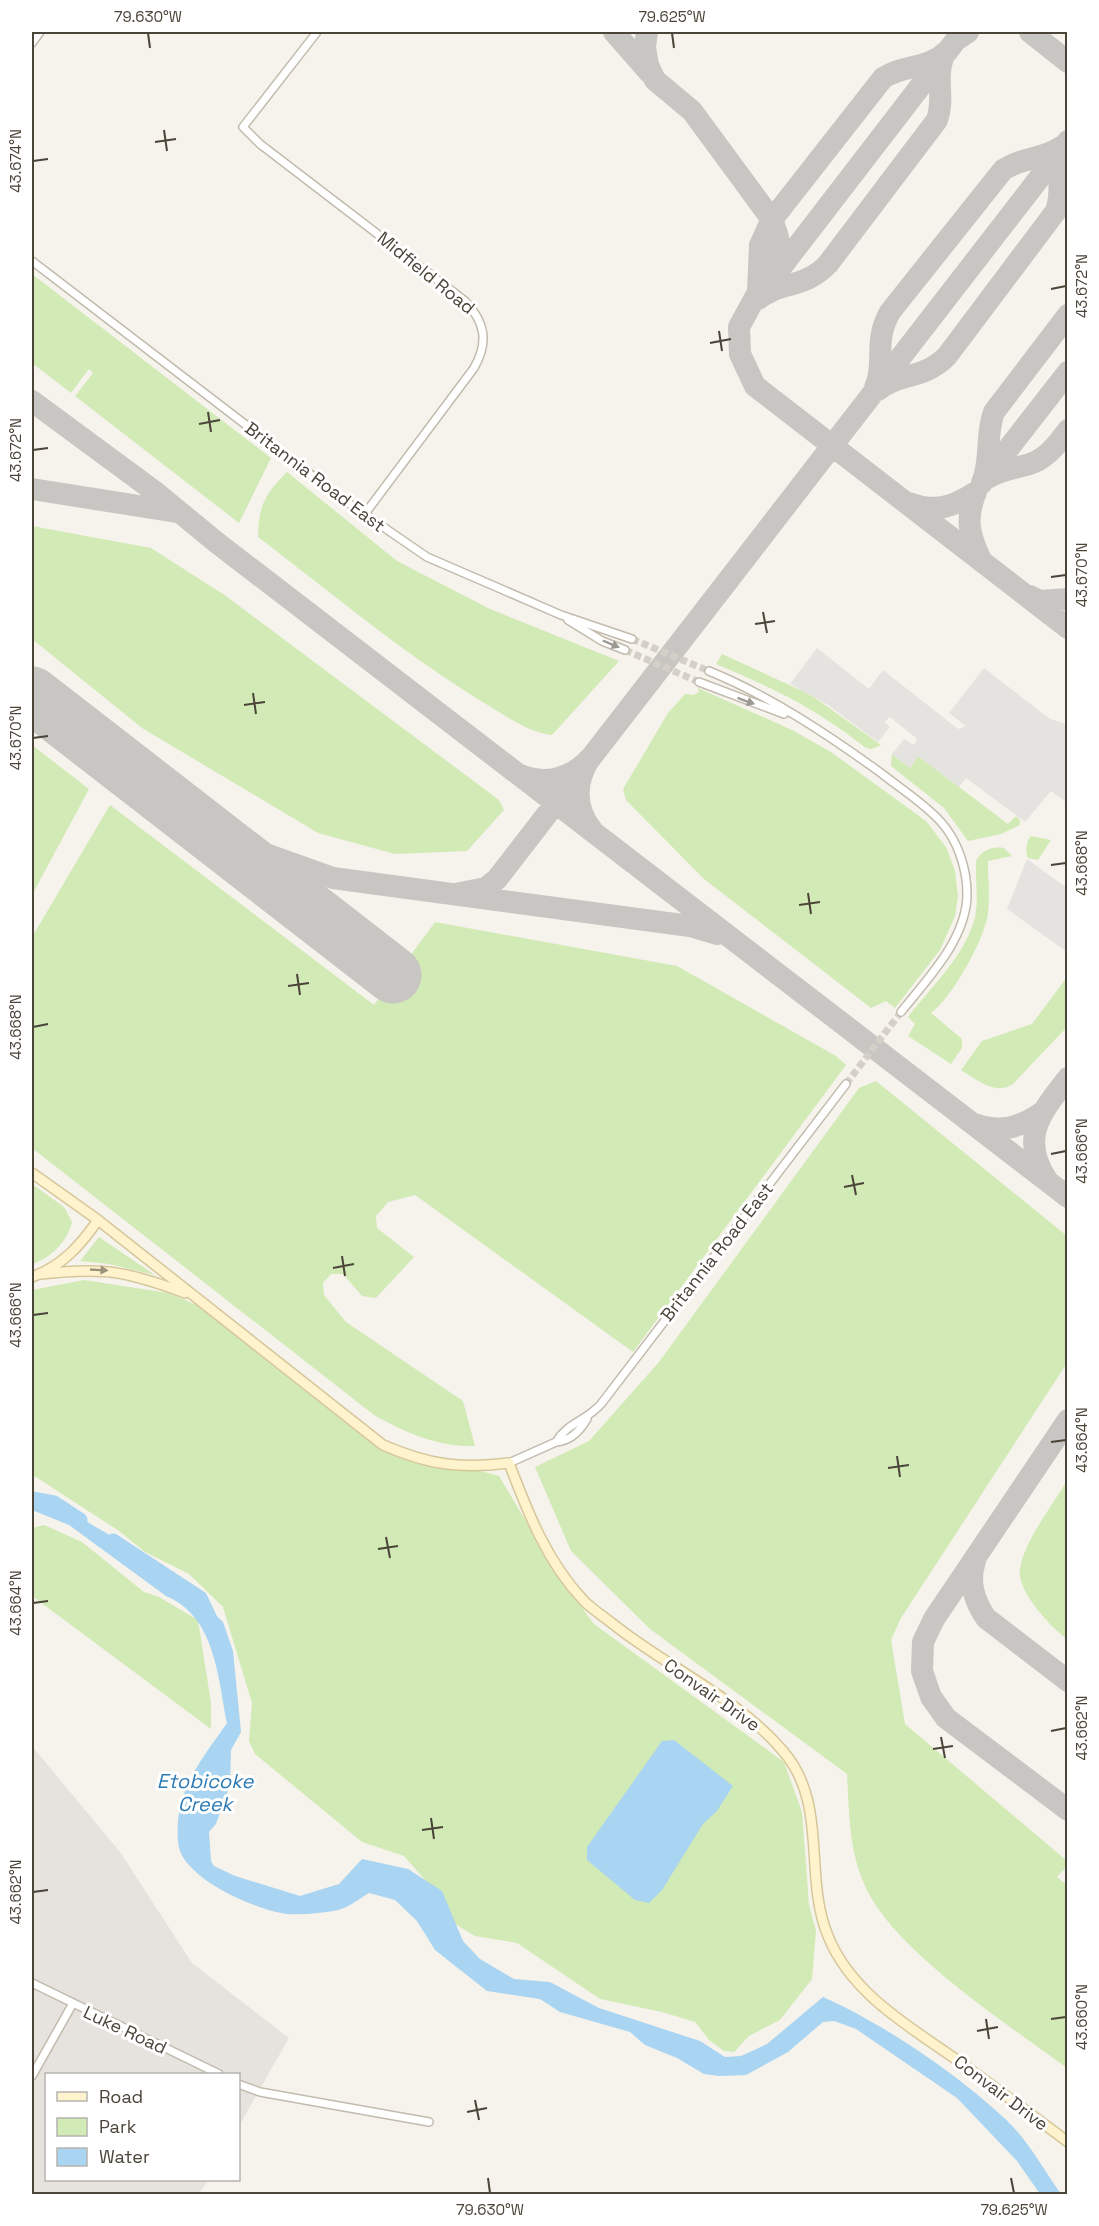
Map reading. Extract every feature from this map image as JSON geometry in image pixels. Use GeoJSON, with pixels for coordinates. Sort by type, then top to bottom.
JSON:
{"type":"FeatureCollection","features":[{"type":"Feature","properties":{"kind":"street"},"geometry":{"type":"LineString","coordinates":[[32,43],[40,32]]}},
{"type":"Feature","properties":{"kind":"street","name":"Midfield Road"},"geometry":{"type":"LineString","coordinates":[[317,32],[243,127],[260,144],[465,301],[482,323],[484,347],[474,368],[364,515]]}},
{"type":"Feature","properties":{"kind":"street","name":"Britannia Road East"},"geometry":{"type":"LineString","coordinates":[[32,261],[364,515],[428,557],[561,615],[632,639]]}},
{"type":"Feature","properties":{"kind":"street","name":"Britannia Road East"},"geometry":{"type":"LineString","coordinates":[[561,615],[602,641],[625,650]]}},
{"type":"Feature","properties":{"kind":"street"},"geometry":{"type":"LineString","coordinates":[[709,671],[748,687],[794,717],[827,734],[920,802],[942,824],[956,844],[965,873],[967,896],[959,928],[943,958],[901,1012]]}},
{"type":"Feature","properties":{"kind":"street"},"geometry":{"type":"LineString","coordinates":[[699,682],[794,717]]}},
{"type":"Feature","properties":{"kind":"street","name":"Britannia Road East"},"geometry":{"type":"LineString","coordinates":[[32,1173],[98,1220],[383,1445],[415,1459],[445,1466],[479,1467],[509,1463],[556,1442],[561,1433],[586,1419],[601,1404],[846,1084]]}},
{"type":"Feature","properties":{"kind":"street"},"geometry":{"type":"LineString","coordinates":[[36,1275],[77,1249],[98,1220]]}},
{"type":"Feature","properties":{"kind":"street"},"geometry":{"type":"LineString","coordinates":[[36,1275],[108,1270],[134,1275],[194,1296]]}},
{"type":"Feature","properties":{"kind":"street","name":"Convair Drive"},"geometry":{"type":"LineString","coordinates":[[509,1463],[536,1531],[564,1577],[585,1602],[629,1637],[747,1716],[785,1753],[796,1771],[811,1811],[814,1830],[815,1894],[821,1920],[837,1956],[848,1973],[888,2010],[1068,2142]]}},
{"type":"Feature","properties":{"kind":"street","name":"Luke Road"},"geometry":{"type":"LineString","coordinates":[[32,1983],[72,2005],[217,2073]]}},
{"type":"Feature","properties":{"kind":"street"},"geometry":{"type":"LineString","coordinates":[[32,2076],[72,2005]]}},
{"type":"Feature","properties":{"kind":"street"},"geometry":{"type":"LineString","coordinates":[[240,2085],[260,2092],[429,2122]]}},
{"type":"Feature","properties":{"kind":"shaded area"},"geometry":{"type":"Polygon","coordinates":[[[817,648],[869,689],[883,670],[958,729],[966,726],[949,713],[984,668],[1050,719],[1067,724],[1067,803],[1051,791],[1025,822],[966,778],[959,787],[918,756],[910,768],[892,754],[904,739],[914,745],[917,739],[890,717],[884,722],[890,727],[878,742],[828,705],[790,684],[817,648]]]}},
{"type":"Feature","properties":{"kind":"shaded area"},"geometry":{"type":"Polygon","coordinates":[[[1027,859],[1067,888],[1067,952],[1007,909],[1027,859]]]}},
{"type":"Feature","properties":{"kind":"shaded area"},"geometry":{"type":"Polygon","coordinates":[[[32,1746],[120,1852],[192,1963],[289,2038],[240,2124],[240,2073],[45,2073],[45,2181],[207,2181],[199,2194],[32,2194],[32,1746]]]}},
{"type":"Feature","properties":{"kind":"green space"},"geometry":{"type":"Polygon","coordinates":[[[32,274],[271,458],[239,523],[75,396],[93,373],[89,369],[71,393],[32,363],[32,274]]]}},
{"type":"Feature","properties":{"kind":"green space"},"geometry":{"type":"Polygon","coordinates":[[[287,472],[397,561],[490,609],[619,661],[552,735],[535,731],[510,719],[398,645],[258,537],[264,501],[287,472]]]}},
{"type":"Feature","properties":{"kind":"green space"},"geometry":{"type":"Polygon","coordinates":[[[32,526],[151,548],[226,596],[499,800],[504,810],[467,851],[395,854],[318,833],[142,728],[32,639],[32,526]]]}},
{"type":"Feature","properties":{"kind":"green space"},"geometry":{"type":"Polygon","coordinates":[[[722,654],[811,695],[881,745],[872,749],[866,748],[794,700],[716,664],[722,654]]]}},
{"type":"Feature","properties":{"kind":"green space"},"geometry":{"type":"Polygon","coordinates":[[[698,688],[792,730],[831,752],[926,821],[946,847],[955,871],[958,896],[955,916],[940,950],[895,1008],[886,1001],[871,1008],[704,879],[626,800],[623,789],[668,713],[685,694],[693,695],[699,692],[698,688]]]}},
{"type":"Feature","properties":{"kind":"green space"},"geometry":{"type":"Polygon","coordinates":[[[32,745],[89,789],[32,895],[32,745]]]}},
{"type":"Feature","properties":{"kind":"green space"},"geometry":{"type":"Polygon","coordinates":[[[892,754],[910,768],[918,756],[1008,824],[1016,816],[1020,820],[1020,825],[1001,834],[968,841],[944,808],[891,766],[892,754]]]}},
{"type":"Feature","properties":{"kind":"green space"},"geometry":{"type":"Polygon","coordinates":[[[110,805],[374,1005],[435,922],[677,966],[836,1056],[846,1065],[633,1352],[415,1195],[388,1202],[376,1216],[377,1228],[414,1257],[376,1298],[362,1296],[343,1274],[331,1274],[323,1283],[324,1295],[346,1322],[463,1401],[475,1446],[448,1444],[423,1438],[374,1415],[32,1148],[32,937],[110,805]]]}},
{"type":"Feature","properties":{"kind":"green space"},"geometry":{"type":"Polygon","coordinates":[[[1031,836],[1051,840],[1038,860],[1028,858],[1027,855],[1027,843],[1031,836]]]}},
{"type":"Feature","properties":{"kind":"green space"},"geometry":{"type":"Polygon","coordinates":[[[1004,848],[1012,856],[988,861],[988,913],[981,937],[957,982],[931,1013],[962,1039],[962,1048],[951,1064],[908,1036],[915,1024],[908,1017],[964,945],[975,917],[977,903],[976,861],[988,850],[1004,848]]]}},
{"type":"Feature","properties":{"kind":"green space"},"geometry":{"type":"Polygon","coordinates":[[[1067,977],[1067,1027],[1013,1084],[1006,1087],[993,1087],[979,1082],[961,1070],[982,1041],[1032,1024],[1067,977]]]}},
{"type":"Feature","properties":{"kind":"green space"},"geometry":{"type":"Polygon","coordinates":[[[876,1081],[1067,1236],[1067,1363],[901,1618],[891,1640],[905,1724],[1067,1861],[1067,1866],[1057,1877],[1067,1885],[1067,2068],[985,2009],[926,1961],[901,1936],[880,1911],[860,1873],[851,1831],[847,1774],[650,1629],[571,1551],[535,1467],[589,1441],[659,1362],[859,1088],[876,1081]]]}},
{"type":"Feature","properties":{"kind":"green space"},"geometry":{"type":"Polygon","coordinates":[[[32,1184],[64,1207],[72,1222],[57,1248],[46,1258],[32,1264],[32,1184]]]}},
{"type":"Feature","properties":{"kind":"green space"},"geometry":{"type":"Polygon","coordinates":[[[99,1237],[155,1275],[109,1264],[80,1261],[99,1237]]]}},
{"type":"Feature","properties":{"kind":"green space"},"geometry":{"type":"Polygon","coordinates":[[[84,1280],[169,1293],[217,1314],[379,1443],[499,1476],[560,1578],[594,1624],[784,1762],[802,1812],[809,1905],[816,1931],[812,1979],[780,2020],[749,2036],[734,2052],[724,2051],[709,2040],[695,2022],[662,2012],[600,1999],[517,1943],[475,1936],[455,1924],[440,1897],[404,1856],[362,1842],[255,1754],[249,1741],[252,1703],[223,1607],[189,1574],[145,1552],[119,1531],[36,1477],[32,1477],[32,1290],[84,1280]]]}},
{"type":"Feature","properties":{"kind":"green space"},"geometry":{"type":"Polygon","coordinates":[[[1067,1480],[1067,1639],[1036,1608],[1023,1587],[1020,1569],[1033,1535],[1067,1480]]]}},
{"type":"Feature","properties":{"kind":"green space"},"geometry":{"type":"Polygon","coordinates":[[[44,1525],[82,1542],[144,1592],[159,1597],[198,1620],[211,1703],[211,1729],[32,1596],[32,1528],[44,1525]]]}},
{"type":"Feature","properties":{"kind":"water","name":"Etobicoke Creek"},"geometry":{"type":"Polygon","coordinates":[[[32,1496],[70,1512],[108,1534],[152,1571],[191,1592],[223,1622],[233,1651],[241,1732],[231,1750],[230,1785],[216,1824],[209,1832],[211,1861],[214,1866],[235,1876],[300,1896],[339,1884],[362,1859],[408,1869],[442,1891],[463,1941],[480,1959],[514,1979],[550,1982],[599,2008],[700,2041],[725,2057],[741,2056],[767,2044],[823,1997],[918,2050],[984,2100],[1020,2134],[1061,2194],[1040,2194],[1017,2161],[957,2098],[856,2029],[834,2021],[823,2022],[788,2052],[746,2075],[704,2074],[677,2058],[645,2045],[630,2032],[560,2012],[540,1999],[487,1991],[435,1950],[417,1921],[395,1900],[369,1893],[348,1906],[336,1910],[287,1914],[239,1899],[205,1880],[182,1855],[178,1842],[178,1824],[180,1807],[191,1778],[227,1723],[212,1650],[195,1618],[182,1605],[166,1596],[69,1525],[32,1510],[32,1496]]]}},
{"type":"Feature","properties":{"kind":"water"},"geometry":{"type":"Polygon","coordinates":[[[674,1740],[733,1786],[717,1811],[703,1824],[662,1890],[649,1903],[635,1900],[587,1860],[587,1847],[662,1741],[674,1740]]]}},
{"type":"Feature","properties":{"kind":"waterway","name":"Etobicoke Creek"},"geometry":{"type":"LineString","coordinates":[[32,1499],[54,1503],[80,1520]]}},
{"type":"Feature","properties":{"kind":"waterway","name":"Etobicoke Creek"},"geometry":{"type":"LineString","coordinates":[[113,1541],[200,1598],[211,1621]]}},
{"type":"Feature","properties":{"kind":"taxiway"},"geometry":{"type":"LineString","coordinates":[[614,32],[649,72]]}},
{"type":"Feature","properties":{"kind":"taxiway"},"geometry":{"type":"LineString","coordinates":[[647,32],[645,47],[648,65],[655,80],[692,111],[770,217],[779,244],[779,258],[774,272]]}},
{"type":"Feature","properties":{"kind":"taxiway"},"geometry":{"type":"LineString","coordinates":[[759,296],[956,40],[968,32]]}},
{"type":"Feature","properties":{"kind":"taxiway"},"geometry":{"type":"LineString","coordinates":[[1030,32],[1068,62]]}},
{"type":"Feature","properties":{"kind":"taxiway"},"geometry":{"type":"LineString","coordinates":[[947,51],[932,61],[883,78],[771,221],[760,245],[758,292],[739,327],[740,354],[755,386],[1068,628]]}},
{"type":"Feature","properties":{"kind":"taxiway"},"geometry":{"type":"LineString","coordinates":[[758,299],[775,289],[810,277],[828,264],[937,120],[943,58]]}},
{"type":"Feature","properties":{"kind":"taxiway"},"geometry":{"type":"LineString","coordinates":[[455,894],[486,888],[497,879],[1068,141]]}},
{"type":"Feature","properties":{"kind":"taxiway"},"geometry":{"type":"LineString","coordinates":[[875,388],[880,369],[882,333],[890,312],[1003,170],[1061,147]]}},
{"type":"Feature","properties":{"kind":"taxiway"},"geometry":{"type":"LineString","coordinates":[[878,390],[895,380],[921,373],[947,356],[1056,211],[1063,149]]}},
{"type":"Feature","properties":{"kind":"taxiway"},"geometry":{"type":"LineString","coordinates":[[982,483],[987,465],[994,412],[1068,315]]}},
{"type":"Feature","properties":{"kind":"taxiway"},"geometry":{"type":"LineString","coordinates":[[987,476],[1068,372]]}},
{"type":"Feature","properties":{"kind":"taxiway"},"geometry":{"type":"LineString","coordinates":[[32,401],[154,491],[216,542],[1068,1197]]}},
{"type":"Feature","properties":{"kind":"taxiway"},"geometry":{"type":"LineString","coordinates":[[988,478],[994,474],[1037,461],[1050,451],[1068,430]]}},
{"type":"Feature","properties":{"kind":"taxiway"},"geometry":{"type":"LineString","coordinates":[[32,489],[177,512]]}},
{"type":"Feature","properties":{"kind":"taxiway"},"geometry":{"type":"LineString","coordinates":[[909,503],[928,508],[944,507],[976,492],[970,510],[970,526],[981,560]]}},
{"type":"Feature","properties":{"kind":"taxiway"},"geometry":{"type":"LineString","coordinates":[[1030,596],[1040,601],[1068,599]]}},
{"type":"Feature","properties":{"kind":"taxiway"},"geometry":{"type":"LineString","coordinates":[[520,775],[539,780],[558,778],[575,771],[590,758],[581,776],[579,794],[582,813],[592,830]]}},
{"type":"Feature","properties":{"kind":"taxiway"},"geometry":{"type":"LineString","coordinates":[[187,814],[252,849],[333,878],[690,926],[717,934]]}},
{"type":"Feature","properties":{"kind":"taxiway"},"geometry":{"type":"LineString","coordinates":[[1047,1180],[1039,1165],[1034,1138],[1042,1114],[1068,1078]]}},
{"type":"Feature","properties":{"kind":"taxiway"},"geometry":{"type":"LineString","coordinates":[[975,1124],[984,1127],[1009,1128],[1041,1113]]}},
{"type":"Feature","properties":{"kind":"taxiway"},"geometry":{"type":"LineString","coordinates":[[1068,1420],[934,1619],[923,1642],[922,1671],[931,1697],[946,1718],[1068,1810]]}},
{"type":"Feature","properties":{"kind":"taxiway"},"geometry":{"type":"LineString","coordinates":[[975,1561],[972,1576],[973,1591],[986,1618],[1068,1681]]}},
{"type":"Feature","properties":{"kind":"runway"},"geometry":{"type":"LineString","coordinates":[[32,695],[393,975]]}},
{"type":"Feature","properties":{"kind":"tunnel"},"geometry":{"type":"LineString","coordinates":[[632,639],[709,671]]}},
{"type":"Feature","properties":{"kind":"tunnel"},"geometry":{"type":"LineString","coordinates":[[625,650],[699,682]]}},
{"type":"Feature","properties":{"kind":"tunnel"},"geometry":{"type":"LineString","coordinates":[[846,1084],[901,1012]]}}]}
